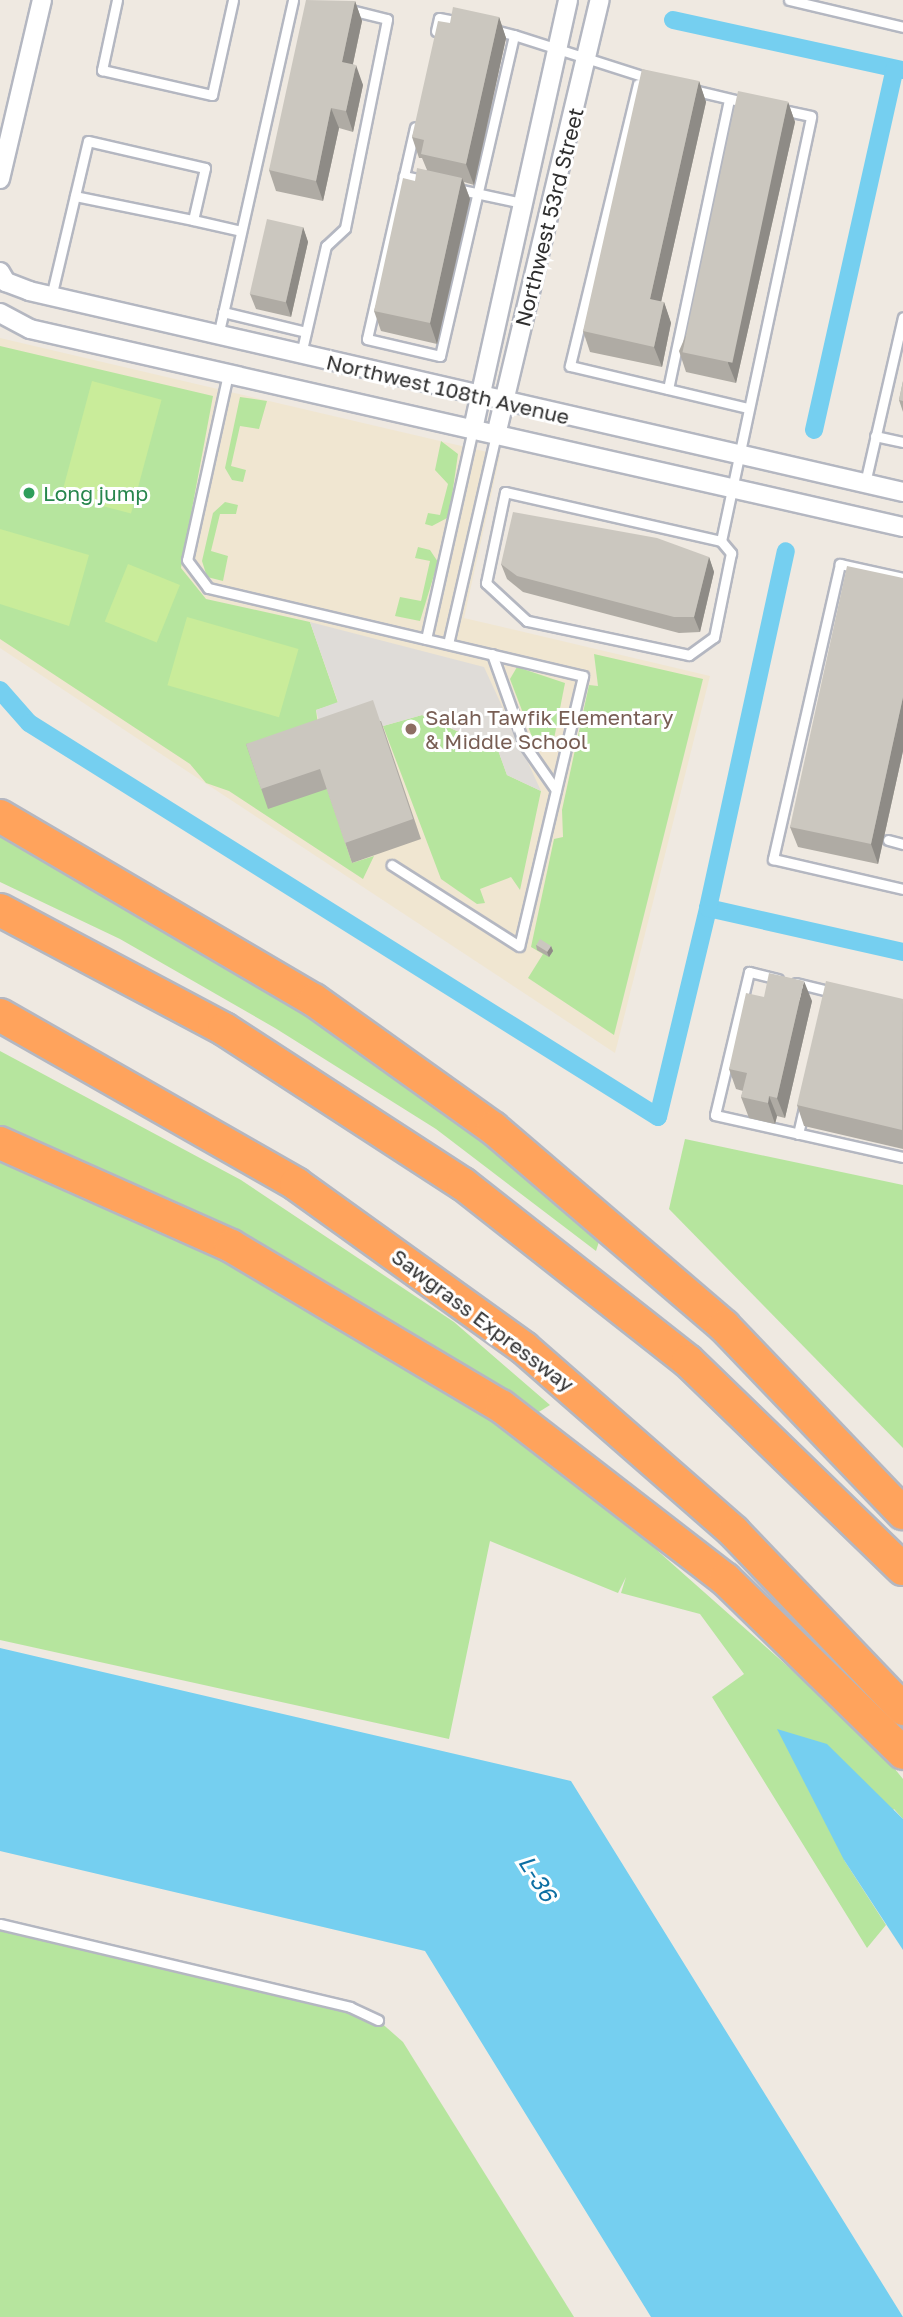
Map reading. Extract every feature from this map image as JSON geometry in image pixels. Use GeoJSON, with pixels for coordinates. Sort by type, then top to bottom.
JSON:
{"type":"FeatureCollection","features":[{"type":"Feature","properties":{"kind":"highway"},"geometry":{"type":"LineString","coordinates":[[0,816],[314,1000],[503,1136],[724,1326],[903,1513]]}},
{"type":"Feature","properties":{"kind":"highway"},"geometry":{"type":"LineString","coordinates":[[0,910],[224,1028],[463,1184],[688,1361],[903,1569]]}},
{"type":"Feature","properties":{"kind":"highway","name":"Sawgrass Expressway"},"geometry":{"type":"LineString","coordinates":[[0,1015],[296,1184],[523,1348],[734,1532],[903,1709]]}},
{"type":"Feature","properties":{"kind":"highway"},"geometry":{"type":"LineString","coordinates":[[0,1143],[231,1246],[501,1406],[724,1579],[903,1753]]}},
{"type":"Feature","properties":{"kind":"street"},"geometry":{"type":"LineString","coordinates":[[0,179],[42,0]]}},
{"type":"Feature","properties":{"kind":"street","name":"Northwest 53rd Street"},"geometry":{"type":"LineString","coordinates":[[473,429],[568,0]]}},
{"type":"Feature","properties":{"kind":"street","name":"Northwest 53rd Street"},"geometry":{"type":"LineString","coordinates":[[496,435],[600,0]]}},
{"type":"Feature","properties":{"kind":"street","name":"Northwest 108th Avenue"},"geometry":{"type":"LineString","coordinates":[[0,272],[6,282],[51,297],[480,399],[740,454],[903,492]]}},
{"type":"Feature","properties":{"kind":"street","name":"Northwest 108th Avenue"},"geometry":{"type":"LineString","coordinates":[[0,313],[30,329],[903,527]]}},
{"type":"Feature","properties":{"kind":"lane"},"geometry":{"type":"LineString","coordinates":[[117,0],[102,70],[212,95],[233,0]]}},
{"type":"Feature","properties":{"kind":"lane"},"geometry":{"type":"LineString","coordinates":[[218,336],[293,0]]}},
{"type":"Feature","properties":{"kind":"lane"},"geometry":{"type":"LineString","coordinates":[[789,0],[903,27]]}},
{"type":"Feature","properties":{"kind":"lane"},"geometry":{"type":"LineString","coordinates":[[301,356],[326,246],[345,228],[387,19],[334,6]]}},
{"type":"Feature","properties":{"kind":"lane"},"geometry":{"type":"LineString","coordinates":[[433,44],[439,18],[514,35],[666,82]]}},
{"type":"Feature","properties":{"kind":"lane"},"geometry":{"type":"LineString","coordinates":[[418,110],[367,339],[440,356],[514,35]]}},
{"type":"Feature","properties":{"kind":"lane"},"geometry":{"type":"LineString","coordinates":[[640,76],[570,366],[748,408]]}},
{"type":"Feature","properties":{"kind":"lane"},"geometry":{"type":"LineString","coordinates":[[678,86],[756,104]]}},
{"type":"Feature","properties":{"kind":"lane"},"geometry":{"type":"LineString","coordinates":[[668,389],[729,99]]}},
{"type":"Feature","properties":{"kind":"lane"},"geometry":{"type":"LineString","coordinates":[[721,541],[811,116],[770,107]]}},
{"type":"Feature","properties":{"kind":"lane"},"geometry":{"type":"LineString","coordinates":[[51,297],[88,141],[205,168],[193,220]]}},
{"type":"Feature","properties":{"kind":"lane"},"geometry":{"type":"LineString","coordinates":[[404,176],[522,203]]}},
{"type":"Feature","properties":{"kind":"lane"},"geometry":{"type":"LineString","coordinates":[[75,196],[241,231]]}},
{"type":"Feature","properties":{"kind":"lane"},"geometry":{"type":"LineString","coordinates":[[223,312],[306,332]]}},
{"type":"Feature","properties":{"kind":"lane"},"geometry":{"type":"LineString","coordinates":[[864,483],[903,317]]}},
{"type":"Feature","properties":{"kind":"lane"},"geometry":{"type":"LineString","coordinates":[[228,374],[187,560],[208,588],[583,676],[519,946],[392,866]]}},
{"type":"Feature","properties":{"kind":"lane"},"geometry":{"type":"LineString","coordinates":[[426,639],[473,429]]}},
{"type":"Feature","properties":{"kind":"lane"},"geometry":{"type":"LineString","coordinates":[[448,644],[496,435]]}},
{"type":"Feature","properties":{"kind":"lane"},"geometry":{"type":"LineString","coordinates":[[875,436],[903,442]]}},
{"type":"Feature","properties":{"kind":"lane"},"geometry":{"type":"LineString","coordinates":[[505,492],[721,541],[732,553],[714,637],[689,656],[527,621],[486,583],[505,492]]}},
{"type":"Feature","properties":{"kind":"lane"},"geometry":{"type":"LineString","coordinates":[[903,578],[840,564],[773,859],[903,889]]}},
{"type":"Feature","properties":{"kind":"lane"},"geometry":{"type":"LineString","coordinates":[[492,654],[524,744],[556,790]]}},
{"type":"Feature","properties":{"kind":"lane"},"geometry":{"type":"LineString","coordinates":[[888,840],[903,844]]}},
{"type":"Feature","properties":{"kind":"lane"},"geometry":{"type":"LineString","coordinates":[[843,994],[749,972],[715,1115],[903,1157]]}},
{"type":"Feature","properties":{"kind":"lane"},"geometry":{"type":"LineString","coordinates":[[828,1004],[831,991]]}},
{"type":"Feature","properties":{"kind":"lane"},"geometry":{"type":"LineString","coordinates":[[798,1134],[807,1095]]}},
{"type":"Feature","properties":{"kind":"lane"},"geometry":{"type":"LineString","coordinates":[[0,1924],[350,2007],[378,2020]]}},
{"type":"Feature","properties":{"kind":"shaded area","name":"Salah Tawfik Elementary & Middle School"},"geometry":{"type":"Polygon","coordinates":[[[0,338],[500,455],[464,618],[710,676],[615,1053],[0,648],[0,338]]]}},
{"type":"Feature","properties":{"kind":"shaded area"},"geometry":{"type":"Polygon","coordinates":[[[310,622],[484,667],[541,791],[507,775],[498,750],[422,715],[383,726],[320,725],[316,710],[338,702],[310,622]]]}},
{"type":"Feature","properties":{"kind":"green space"},"geometry":{"type":"Polygon","coordinates":[[[0,346],[213,396],[181,568],[206,599],[310,622],[338,703],[316,710],[327,789],[352,863],[374,856],[363,879],[229,791],[206,783],[190,764],[0,639],[0,346]]]}},
{"type":"Feature","properties":{"kind":"green space"},"geometry":{"type":"Polygon","coordinates":[[[92,381],[162,400],[131,514],[61,495],[92,381]]]}},
{"type":"Feature","properties":{"kind":"green space"},"geometry":{"type":"Polygon","coordinates":[[[240,397],[267,401],[259,429],[240,426],[231,466],[246,470],[243,482],[232,480],[225,468],[240,397]]]}},
{"type":"Feature","properties":{"kind":"green space"},"geometry":{"type":"Polygon","coordinates":[[[441,441],[458,454],[449,517],[432,526],[425,524],[428,513],[440,515],[448,484],[435,470],[441,441]]]}},
{"type":"Feature","properties":{"kind":"green space"},"geometry":{"type":"Polygon","coordinates":[[[225,502],[238,505],[236,514],[220,514],[211,551],[228,556],[223,581],[207,577],[202,561],[213,513],[225,502]]]}},
{"type":"Feature","properties":{"kind":"green space"},"geometry":{"type":"Polygon","coordinates":[[[0,529],[89,555],[69,626],[0,604],[0,529]]]}},
{"type":"Feature","properties":{"kind":"green space"},"geometry":{"type":"Polygon","coordinates":[[[418,547],[430,550],[438,562],[420,621],[395,616],[400,597],[421,601],[430,561],[415,558],[418,547]]]}},
{"type":"Feature","properties":{"kind":"green space"},"geometry":{"type":"Polygon","coordinates":[[[128,564],[180,585],[157,642],[105,621],[128,564]]]}},
{"type":"Feature","properties":{"kind":"green space"},"geometry":{"type":"Polygon","coordinates":[[[187,617],[299,649],[279,717],[167,685],[187,617]]]}},
{"type":"Feature","properties":{"kind":"green space"},"geometry":{"type":"Polygon","coordinates":[[[594,654],[703,679],[614,1035],[528,978],[543,954],[531,947],[554,839],[563,837],[562,810],[589,685],[598,686],[594,654]]]}},
{"type":"Feature","properties":{"kind":"green space"},"geometry":{"type":"Polygon","coordinates":[[[517,667],[565,683],[553,744],[534,742],[510,679],[517,667]]]}},
{"type":"Feature","properties":{"kind":"green space"},"geometry":{"type":"Polygon","coordinates":[[[422,715],[498,750],[507,775],[541,791],[520,890],[511,877],[480,889],[485,903],[477,904],[441,879],[383,726],[422,715]]]}},
{"type":"Feature","properties":{"kind":"green space"},"geometry":{"type":"Polygon","coordinates":[[[0,821],[310,1006],[604,1226],[596,1251],[436,1129],[275,1028],[120,939],[0,882],[0,821]]]}},
{"type":"Feature","properties":{"kind":"green space"},"geometry":{"type":"Polygon","coordinates":[[[0,1051],[241,1180],[454,1322],[550,1405],[534,1415],[379,1314],[226,1230],[0,1128],[0,1051]]]}},
{"type":"Feature","properties":{"kind":"green space"},"geometry":{"type":"Polygon","coordinates":[[[685,1139],[903,1185],[903,1448],[669,1209],[685,1139]]]}},
{"type":"Feature","properties":{"kind":"green space"},"geometry":{"type":"Polygon","coordinates":[[[0,1154],[309,1295],[608,1498],[660,1553],[874,1743],[903,1779],[903,1819],[894,1809],[844,1860],[886,1925],[867,1948],[712,1697],[744,1674],[700,1614],[621,1593],[626,1577],[618,1593],[490,1541],[449,1739],[0,1640],[0,1154]]]}},
{"type":"Feature","properties":{"kind":"green space"},"geometry":{"type":"Polygon","coordinates":[[[0,1924],[350,2007],[378,2020],[403,2042],[574,2317],[0,2317],[0,1924]]]}},
{"type":"Feature","properties":{"kind":"water","name":"L-36"},"geometry":{"type":"Polygon","coordinates":[[[0,1648],[571,1781],[903,2317],[651,2317],[425,1951],[0,1851],[0,1648]]]}},
{"type":"Feature","properties":{"kind":"water"},"geometry":{"type":"Polygon","coordinates":[[[777,1729],[827,1744],[903,1819],[903,1950],[844,1860],[777,1729]]]}},
{"type":"Feature","properties":{"kind":"building"},"geometry":{"type":"Polygon","coordinates":[[[306,0],[355,1],[342,62],[356,65],[346,111],[331,108],[316,181],[269,170],[306,0]]]}},
{"type":"Feature","properties":{"kind":"building"},"geometry":{"type":"Polygon","coordinates":[[[453,7],[499,17],[466,164],[421,154],[424,140],[412,137],[438,21],[450,23],[453,7]]]}},
{"type":"Feature","properties":{"kind":"building"},"geometry":{"type":"Polygon","coordinates":[[[642,69],[699,81],[650,299],[664,302],[654,347],[583,331],[642,69]]]}},
{"type":"Feature","properties":{"kind":"building"},"geometry":{"type":"Polygon","coordinates":[[[738,91],[788,102],[732,363],[682,352],[738,91]]]}},
{"type":"Feature","properties":{"kind":"building"},"geometry":{"type":"Polygon","coordinates":[[[417,168],[462,178],[430,323],[374,311],[403,178],[415,181],[417,168]]]}},
{"type":"Feature","properties":{"kind":"building"},"geometry":{"type":"Polygon","coordinates":[[[267,219],[303,227],[286,302],[250,294],[267,219]]]}},
{"type":"Feature","properties":{"kind":"building"},"geometry":{"type":"Polygon","coordinates":[[[903,381],[903,401],[899,400],[903,381]]]}},
{"type":"Feature","properties":{"kind":"building"},"geometry":{"type":"Polygon","coordinates":[[[513,512],[657,538],[709,557],[694,617],[674,617],[517,576],[501,564],[513,512]]]}},
{"type":"Feature","properties":{"kind":"building"},"geometry":{"type":"Polygon","coordinates":[[[847,566],[903,578],[903,697],[871,844],[790,827],[847,566]]]}},
{"type":"Feature","properties":{"kind":"building"},"geometry":{"type":"Polygon","coordinates":[[[373,700],[413,819],[345,843],[320,769],[261,789],[246,744],[373,700]]]}},
{"type":"Feature","properties":{"kind":"building"},"geometry":{"type":"Polygon","coordinates":[[[540,939],[551,946],[547,952],[536,945],[540,939]]]}},
{"type":"Feature","properties":{"kind":"building"},"geometry":{"type":"Polygon","coordinates":[[[769,973],[804,981],[777,1098],[769,1096],[768,1103],[741,1097],[747,1073],[729,1069],[746,993],[764,997],[769,973]]]}},
{"type":"Feature","properties":{"kind":"building"},"geometry":{"type":"Polygon","coordinates":[[[826,981],[903,999],[902,1130],[797,1105],[826,981]]]}},
{"type":"Feature","properties":{"kind":"waterway"},"geometry":{"type":"LineString","coordinates":[[673,20],[903,70]]}},
{"type":"Feature","properties":{"kind":"waterway"},"geometry":{"type":"LineString","coordinates":[[814,430],[895,69]]}},
{"type":"Feature","properties":{"kind":"waterway"},"geometry":{"type":"LineString","coordinates":[[708,908],[786,551]]}},
{"type":"Feature","properties":{"kind":"waterway"},"geometry":{"type":"LineString","coordinates":[[0,690],[29,723],[658,1117],[708,908],[903,952]]}},
{"type":"Feature","properties":{"kind":"place","name":"Long jump"},"geometry":{"type":"Point","coordinates":[29,493]}},
{"type":"Feature","properties":{"kind":"place","name":"Salah Tawfik Elementary & Middle School"},"geometry":{"type":"Point","coordinates":[411,729]}}]}
